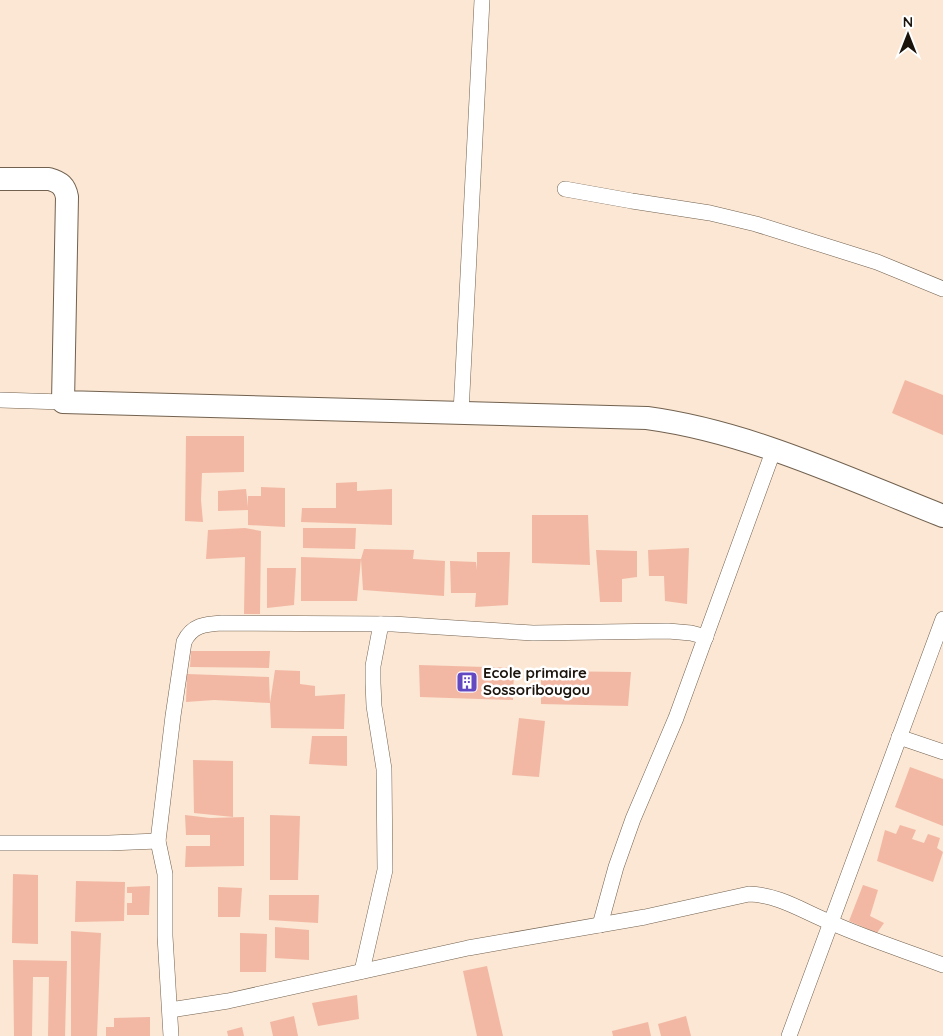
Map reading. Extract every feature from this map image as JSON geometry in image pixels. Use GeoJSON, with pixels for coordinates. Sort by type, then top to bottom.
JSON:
{"type":"FeatureCollection","features":[{"type":"Feature","properties":{"kind":"street"},"geometry":{"type":"LineString","coordinates":[[461,413],[482,0]]}},
{"type":"Feature","properties":{"kind":"street"},"geometry":{"type":"LineString","coordinates":[[0,179],[49,179],[63,186],[66,192],[63,402]]}},
{"type":"Feature","properties":{"kind":"street"},"geometry":{"type":"LineString","coordinates":[[566,189],[710,213],[756,224],[877,262],[943,289]]}},
{"type":"Feature","properties":{"kind":"street"},"geometry":{"type":"LineString","coordinates":[[0,400],[647,418],[693,425],[774,450],[943,516]]}},
{"type":"Feature","properties":{"kind":"street"},"geometry":{"type":"LineString","coordinates":[[600,925],[616,867],[633,819],[676,718],[774,450]]}},
{"type":"Feature","properties":{"kind":"street"},"geometry":{"type":"LineString","coordinates":[[789,1036],[943,619]]}},
{"type":"Feature","properties":{"kind":"street"},"geometry":{"type":"LineString","coordinates":[[171,1036],[165,936],[165,874],[158,841],[184,642],[192,630],[198,626],[222,623],[381,624],[439,626],[533,634],[668,631],[691,632],[706,637]]}},
{"type":"Feature","properties":{"kind":"street"},"geometry":{"type":"LineString","coordinates":[[362,972],[386,870],[384,769],[374,706],[373,683],[373,666],[381,624]]}},
{"type":"Feature","properties":{"kind":"street"},"geometry":{"type":"LineString","coordinates":[[899,737],[943,752]]}},
{"type":"Feature","properties":{"kind":"street"},"geometry":{"type":"LineString","coordinates":[[0,843],[123,843],[158,841]]}},
{"type":"Feature","properties":{"kind":"street"},"geometry":{"type":"LineString","coordinates":[[170,1010],[228,1001],[468,948],[645,917],[749,894],[764,895],[783,901],[832,923],[943,966]]}},
{"type":"Feature","properties":{"kind":"building"},"geometry":{"type":"Polygon","coordinates":[[[905,380],[943,395],[943,435],[892,413],[905,380]]]}},
{"type":"Feature","properties":{"kind":"building"},"geometry":{"type":"Polygon","coordinates":[[[186,436],[244,436],[244,472],[202,473],[201,500],[203,522],[185,521],[186,436]]]}},
{"type":"Feature","properties":{"kind":"building"},"geometry":{"type":"Polygon","coordinates":[[[357,482],[357,491],[392,489],[392,525],[301,522],[302,508],[336,508],[336,483],[357,482]]]}},
{"type":"Feature","properties":{"kind":"building"},"geometry":{"type":"Polygon","coordinates":[[[261,487],[285,488],[285,527],[248,525],[248,510],[218,511],[218,491],[246,489],[248,507],[248,496],[261,496],[261,487]]]}},
{"type":"Feature","properties":{"kind":"building"},"geometry":{"type":"Polygon","coordinates":[[[532,515],[588,515],[590,565],[532,563],[532,515]]]}},
{"type":"Feature","properties":{"kind":"building"},"geometry":{"type":"Polygon","coordinates":[[[245,528],[261,531],[260,614],[244,614],[245,557],[206,559],[208,530],[245,528]]]}},
{"type":"Feature","properties":{"kind":"building"},"geometry":{"type":"Polygon","coordinates":[[[303,528],[356,528],[355,549],[303,548],[303,528]]]}},
{"type":"Feature","properties":{"kind":"building"},"geometry":{"type":"Polygon","coordinates":[[[689,548],[687,604],[665,601],[664,576],[649,576],[648,550],[689,548]]]}},
{"type":"Feature","properties":{"kind":"building"},"geometry":{"type":"Polygon","coordinates":[[[364,549],[414,550],[413,559],[445,561],[444,596],[363,590],[361,559],[364,549]]]}},
{"type":"Feature","properties":{"kind":"building"},"geometry":{"type":"Polygon","coordinates":[[[596,550],[637,551],[637,577],[622,579],[622,602],[600,602],[596,550]]]}},
{"type":"Feature","properties":{"kind":"building"},"geometry":{"type":"Polygon","coordinates":[[[477,552],[510,552],[508,605],[475,607],[476,593],[451,593],[450,561],[476,562],[477,570],[477,552]]]}},
{"type":"Feature","properties":{"kind":"building"},"geometry":{"type":"Polygon","coordinates":[[[301,557],[361,559],[357,601],[301,601],[301,557]]]}},
{"type":"Feature","properties":{"kind":"building"},"geometry":{"type":"Polygon","coordinates":[[[267,568],[296,568],[294,605],[267,608],[267,568]]]}},
{"type":"Feature","properties":{"kind":"building"},"geometry":{"type":"Polygon","coordinates":[[[191,651],[270,651],[269,668],[190,667],[191,651]]]}},
{"type":"Feature","properties":{"kind":"building","name":"Ecole primaire Sossoribougou"},"geometry":{"type":"Polygon","coordinates":[[[419,665],[514,668],[513,700],[420,697],[419,665]]]}},
{"type":"Feature","properties":{"kind":"building"},"geometry":{"type":"Polygon","coordinates":[[[275,670],[300,671],[300,684],[315,686],[315,696],[345,694],[344,729],[271,728],[270,703],[275,670]]]}},
{"type":"Feature","properties":{"kind":"building","name":"Ecole primaire Sossoribougou"},"geometry":{"type":"Polygon","coordinates":[[[541,671],[631,672],[628,706],[541,704],[541,671]]]}},
{"type":"Feature","properties":{"kind":"building"},"geometry":{"type":"Polygon","coordinates":[[[187,674],[269,677],[270,703],[214,700],[186,702],[187,674]]]}},
{"type":"Feature","properties":{"kind":"building","name":"Ecole primaire Sossoribougou"},"geometry":{"type":"Polygon","coordinates":[[[519,718],[545,721],[539,777],[512,775],[519,718]]]}},
{"type":"Feature","properties":{"kind":"building"},"geometry":{"type":"Polygon","coordinates":[[[312,736],[347,736],[347,766],[309,764],[312,736]]]}},
{"type":"Feature","properties":{"kind":"building"},"geometry":{"type":"Polygon","coordinates":[[[193,760],[233,761],[233,817],[194,813],[193,760]]]}},
{"type":"Feature","properties":{"kind":"building"},"geometry":{"type":"Polygon","coordinates":[[[910,767],[943,779],[943,826],[895,807],[910,767]]]}},
{"type":"Feature","properties":{"kind":"building"},"geometry":{"type":"Polygon","coordinates":[[[185,815],[210,818],[244,817],[244,866],[185,867],[186,846],[210,846],[210,835],[186,835],[185,815]]]}},
{"type":"Feature","properties":{"kind":"building"},"geometry":{"type":"Polygon","coordinates":[[[270,815],[300,816],[298,880],[270,880],[270,815]]]}},
{"type":"Feature","properties":{"kind":"building"},"geometry":{"type":"Polygon","coordinates":[[[900,825],[916,830],[912,839],[924,843],[928,834],[940,838],[937,848],[943,852],[933,882],[877,861],[885,830],[896,834],[900,825]]]}},
{"type":"Feature","properties":{"kind":"building"},"geometry":{"type":"Polygon","coordinates":[[[13,874],[38,875],[38,944],[12,943],[13,874]]]}},
{"type":"Feature","properties":{"kind":"building"},"geometry":{"type":"Polygon","coordinates":[[[76,881],[125,882],[124,921],[75,922],[76,881]]]}},
{"type":"Feature","properties":{"kind":"building"},"geometry":{"type":"Polygon","coordinates":[[[863,885],[878,890],[870,916],[884,923],[877,933],[849,921],[863,885]]]}},
{"type":"Feature","properties":{"kind":"building"},"geometry":{"type":"Polygon","coordinates":[[[150,886],[149,915],[127,915],[127,903],[132,903],[132,893],[127,893],[127,887],[150,886]]]}},
{"type":"Feature","properties":{"kind":"building"},"geometry":{"type":"Polygon","coordinates":[[[218,887],[242,888],[240,917],[218,917],[218,887]]]}},
{"type":"Feature","properties":{"kind":"building"},"geometry":{"type":"Polygon","coordinates":[[[269,895],[319,895],[318,923],[269,920],[269,895]]]}},
{"type":"Feature","properties":{"kind":"building"},"geometry":{"type":"Polygon","coordinates":[[[275,927],[309,930],[309,960],[275,958],[275,927]]]}},
{"type":"Feature","properties":{"kind":"building"},"geometry":{"type":"Polygon","coordinates":[[[71,931],[101,933],[97,1036],[71,1036],[71,931]]]}},
{"type":"Feature","properties":{"kind":"building"},"geometry":{"type":"Polygon","coordinates":[[[240,933],[267,934],[266,972],[240,972],[240,933]]]}},
{"type":"Feature","properties":{"kind":"building"},"geometry":{"type":"Polygon","coordinates":[[[13,960],[67,961],[65,1036],[48,1036],[49,977],[33,977],[32,1036],[14,1036],[13,960]]]}},
{"type":"Feature","properties":{"kind":"building"},"geometry":{"type":"Polygon","coordinates":[[[487,966],[503,1036],[477,1036],[463,971],[487,966]]]}},
{"type":"Feature","properties":{"kind":"building"},"geometry":{"type":"Polygon","coordinates":[[[357,995],[359,1019],[318,1026],[312,1003],[357,995]]]}},
{"type":"Feature","properties":{"kind":"building"},"geometry":{"type":"Polygon","coordinates":[[[294,1016],[298,1036],[273,1036],[270,1022],[294,1016]]]}},
{"type":"Feature","properties":{"kind":"building"},"geometry":{"type":"Polygon","coordinates":[[[686,1016],[691,1036],[661,1036],[658,1024],[686,1016]]]}},
{"type":"Feature","properties":{"kind":"building"},"geometry":{"type":"Polygon","coordinates":[[[150,1017],[150,1036],[106,1036],[106,1027],[114,1027],[114,1018],[150,1017]]]}},
{"type":"Feature","properties":{"kind":"building"},"geometry":{"type":"Polygon","coordinates":[[[648,1022],[651,1036],[613,1036],[612,1031],[648,1022]]]}},
{"type":"Feature","properties":{"kind":"building"},"geometry":{"type":"Polygon","coordinates":[[[242,1027],[244,1036],[228,1036],[227,1031],[242,1027]]]}},
{"type":"Feature","properties":{"kind":"place","name":"Ecole primaire Sossoribougou"},"geometry":{"type":"Point","coordinates":[467,682]}}]}
